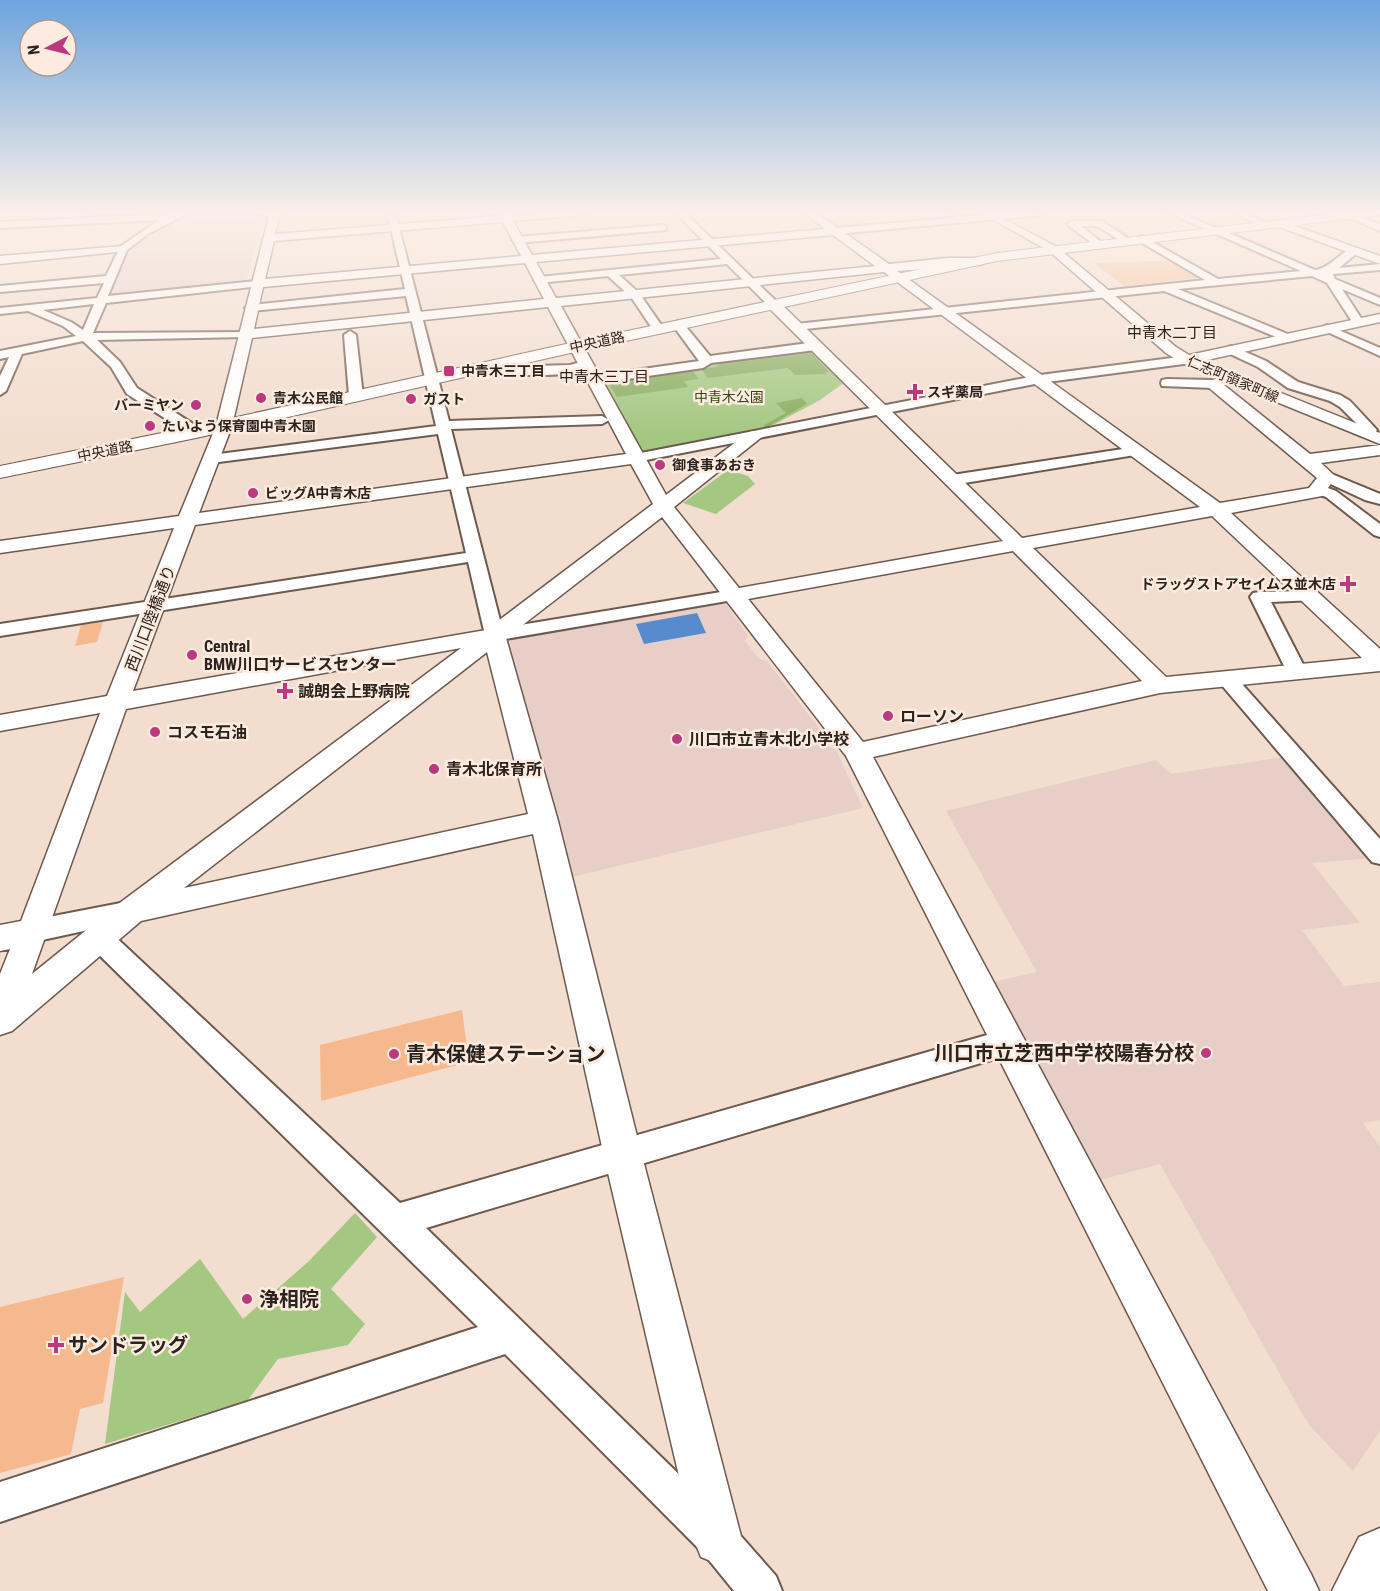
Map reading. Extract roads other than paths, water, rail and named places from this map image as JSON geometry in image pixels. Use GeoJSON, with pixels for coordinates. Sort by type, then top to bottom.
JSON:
{"type":"FeatureCollection","features":[{"type":"Feature","properties":{"kind":"main road","name":"中央道路"},"geometry":{"type":"LineString","coordinates":[[0,472],[224,426],[493,365],[584,364],[658,329],[842,286]]}},
{"type":"Feature","properties":{"kind":"main road"},"geometry":{"type":"LineString","coordinates":[[1362,1591],[1380,1558]]}},
{"type":"Feature","properties":{"kind":"street"},"geometry":{"type":"LineString","coordinates":[[0,289],[30,286]]}},
{"type":"Feature","properties":{"kind":"street"},"geometry":{"type":"LineString","coordinates":[[86,337],[107,286]]}},
{"type":"Feature","properties":{"kind":"street"},"geometry":{"type":"LineString","coordinates":[[0,310],[243,286]]}},
{"type":"Feature","properties":{"kind":"street","name":"西川口陸橋通り"},"geometry":{"type":"LineString","coordinates":[[0,1019],[116,703],[224,426],[257,286]]}},
{"type":"Feature","properties":{"kind":"street"},"geometry":{"type":"LineString","coordinates":[[409,286],[494,635],[544,821],[623,1156],[718,1540]]}},
{"type":"Feature","properties":{"kind":"street"},"geometry":{"type":"LineString","coordinates":[[0,355],[86,337],[246,334],[416,317],[467,286]]}},
{"type":"Feature","properties":{"kind":"street"},"geometry":{"type":"LineString","coordinates":[[542,286],[663,506],[857,753],[1294,1591]]}},
{"type":"Feature","properties":{"kind":"street"},"geometry":{"type":"LineString","coordinates":[[612,286],[635,295],[719,286]]}},
{"type":"Feature","properties":{"kind":"street"},"geometry":{"type":"LineString","coordinates":[[625,286],[635,295],[658,329]]}},
{"type":"Feature","properties":{"kind":"street"},"geometry":{"type":"LineString","coordinates":[[754,286],[1160,685]]}},
{"type":"Feature","properties":{"kind":"street"},"geometry":{"type":"LineString","coordinates":[[911,286],[1217,510],[1380,663]]}},
{"type":"Feature","properties":{"kind":"street","name":"仁志町領家町線"},"geometry":{"type":"LineString","coordinates":[[1097,286],[1187,360],[1221,381],[1373,436]]}},
{"type":"Feature","properties":{"kind":"street"},"geometry":{"type":"LineString","coordinates":[[796,327],[1179,286]]}},
{"type":"Feature","properties":{"kind":"street"},"geometry":{"type":"LineString","coordinates":[[1336,286],[1352,308],[1357,321]]}},
{"type":"Feature","properties":{"kind":"street"},"geometry":{"type":"LineString","coordinates":[[1348,286],[1380,302]]}},
{"type":"Feature","properties":{"kind":"street"},"geometry":{"type":"LineString","coordinates":[[1164,288],[1286,337]]}},
{"type":"Feature","properties":{"kind":"street"},"geometry":{"type":"LineString","coordinates":[[251,309],[410,292]]}},
{"type":"Feature","properties":{"kind":"street"},"geometry":{"type":"LineString","coordinates":[[0,296],[67,324],[86,337],[116,365],[132,391],[195,432]]}},
{"type":"Feature","properties":{"kind":"street"},"geometry":{"type":"LineString","coordinates":[[0,547],[636,458],[1040,380],[1187,360],[1357,321],[1380,318]]}},
{"type":"Feature","properties":{"kind":"street"},"geometry":{"type":"LineString","coordinates":[[678,324],[707,360]]}},
{"type":"Feature","properties":{"kind":"street"},"geometry":{"type":"LineString","coordinates":[[1327,328],[1380,352]]}},
{"type":"Feature","properties":{"kind":"street"},"geometry":{"type":"LineString","coordinates":[[350,335],[356,396]]}},
{"type":"Feature","properties":{"kind":"street"},"geometry":{"type":"LineString","coordinates":[[584,364],[703,364],[707,360],[816,346]]}},
{"type":"Feature","properties":{"kind":"street"},"geometry":{"type":"LineString","coordinates":[[1232,350],[1262,364],[1293,385],[1326,394],[1345,404],[1373,436]]}},
{"type":"Feature","properties":{"kind":"street"},"geometry":{"type":"LineString","coordinates":[[0,391],[4,374],[17,352]]}},
{"type":"Feature","properties":{"kind":"street"},"geometry":{"type":"LineString","coordinates":[[1167,383],[1221,381],[1306,460],[1331,494],[1380,532]]}},
{"type":"Feature","properties":{"kind":"street"},"geometry":{"type":"LineString","coordinates":[[211,459],[444,427],[602,420]]}},
{"type":"Feature","properties":{"kind":"street"},"geometry":{"type":"LineString","coordinates":[[0,1019],[132,911],[755,436]]}},
{"type":"Feature","properties":{"kind":"street"},"geometry":{"type":"LineString","coordinates":[[1306,460],[1380,450]]}},
{"type":"Feature","properties":{"kind":"street"},"geometry":{"type":"LineString","coordinates":[[952,480],[1136,451]]}},
{"type":"Feature","properties":{"kind":"street"},"geometry":{"type":"LineString","coordinates":[[0,723],[1217,510],[1315,492],[1322,483]]}},
{"type":"Feature","properties":{"kind":"street"},"geometry":{"type":"LineString","coordinates":[[1322,483],[1380,499]]}},
{"type":"Feature","properties":{"kind":"street"},"geometry":{"type":"LineString","coordinates":[[0,630],[476,556]]}},
{"type":"Feature","properties":{"kind":"street"},"geometry":{"type":"LineString","coordinates":[[1297,672],[1259,597],[1308,596]]}},
{"type":"Feature","properties":{"kind":"street"},"geometry":{"type":"LineString","coordinates":[[857,753],[1160,685],[1380,663]]}},
{"type":"Feature","properties":{"kind":"street"},"geometry":{"type":"LineString","coordinates":[[1227,679],[1380,855]]}},
{"type":"Feature","properties":{"kind":"street"},"geometry":{"type":"LineString","coordinates":[[0,938],[544,821]]}},
{"type":"Feature","properties":{"kind":"street"},"geometry":{"type":"LineString","coordinates":[[99,938],[395,1221],[718,1540],[761,1591]]}},
{"type":"Feature","properties":{"kind":"street"},"geometry":{"type":"LineString","coordinates":[[395,1221],[1008,1042]]}},
{"type":"Feature","properties":{"kind":"street"},"geometry":{"type":"LineString","coordinates":[[0,1502],[510,1335]]}},
{"type":"Feature","properties":{"kind":"water"},"geometry":{"type":"Polygon","coordinates":[[[697,613],[706,633],[644,644],[636,624],[697,613]]]}},
{"type":"Feature","properties":{"kind":"place","name":"中青木三丁目"},"geometry":{"type":"Point","coordinates":[449,371]}},
{"type":"Feature","properties":{"kind":"place","name":"スギ薬局"},"geometry":{"type":"Point","coordinates":[915,392]}},
{"type":"Feature","properties":{"kind":"place","name":"青木公民館"},"geometry":{"type":"Point","coordinates":[261,398]}},
{"type":"Feature","properties":{"kind":"place","name":"ガスト"},"geometry":{"type":"Point","coordinates":[411,399]}},
{"type":"Feature","properties":{"kind":"place","name":"バーミヤン"},"geometry":{"type":"Point","coordinates":[196,405]}},
{"type":"Feature","properties":{"kind":"place","name":"たいよう保育園中青木園"},"geometry":{"type":"Point","coordinates":[150,426]}},
{"type":"Feature","properties":{"kind":"place","name":"御食事あおき"},"geometry":{"type":"Point","coordinates":[660,465]}},
{"type":"Feature","properties":{"kind":"place","name":"ビッグA中青木店"},"geometry":{"type":"Point","coordinates":[253,493]}},
{"type":"Feature","properties":{"kind":"place","name":"ドラッグストアセイムス並木店"},"geometry":{"type":"Point","coordinates":[1348,584]}},
{"type":"Feature","properties":{"kind":"place","name":"Central BMW川口サービスセンター"},"geometry":{"type":"Point","coordinates":[192,655]}},
{"type":"Feature","properties":{"kind":"place","name":"誠朗会上野病院"},"geometry":{"type":"Point","coordinates":[285,691]}},
{"type":"Feature","properties":{"kind":"place","name":"ローソン"},"geometry":{"type":"Point","coordinates":[888,716]}},
{"type":"Feature","properties":{"kind":"place","name":"コスモ石油"},"geometry":{"type":"Point","coordinates":[155,732]}},
{"type":"Feature","properties":{"kind":"place","name":"川口市立青木北小学校"},"geometry":{"type":"Point","coordinates":[677,739]}},
{"type":"Feature","properties":{"kind":"place","name":"青木北保育所"},"geometry":{"type":"Point","coordinates":[434,769]}},
{"type":"Feature","properties":{"kind":"place","name":"川口市立芝西中学校陽春分校"},"geometry":{"type":"Point","coordinates":[1206,1053]}},
{"type":"Feature","properties":{"kind":"place","name":"青木保健ステーション"},"geometry":{"type":"Point","coordinates":[394,1054]}},
{"type":"Feature","properties":{"kind":"place","name":"浄相院"},"geometry":{"type":"Point","coordinates":[247,1299]}},
{"type":"Feature","properties":{"kind":"place","name":"サンドラッグ"},"geometry":{"type":"Point","coordinates":[56,1345]}},
{"type":"Feature","properties":{"kind":"district","name":"中青木二丁目"},"geometry":{"type":"Point","coordinates":[1172,333]}},
{"type":"Feature","properties":{"kind":"district","name":"中青木三丁目"},"geometry":{"type":"Point","coordinates":[604,377]}},
{"type":"Feature","properties":{"kind":"park label","name":"中青木公園"},"geometry":{"type":"Point","coordinates":[729,397]}}]}
